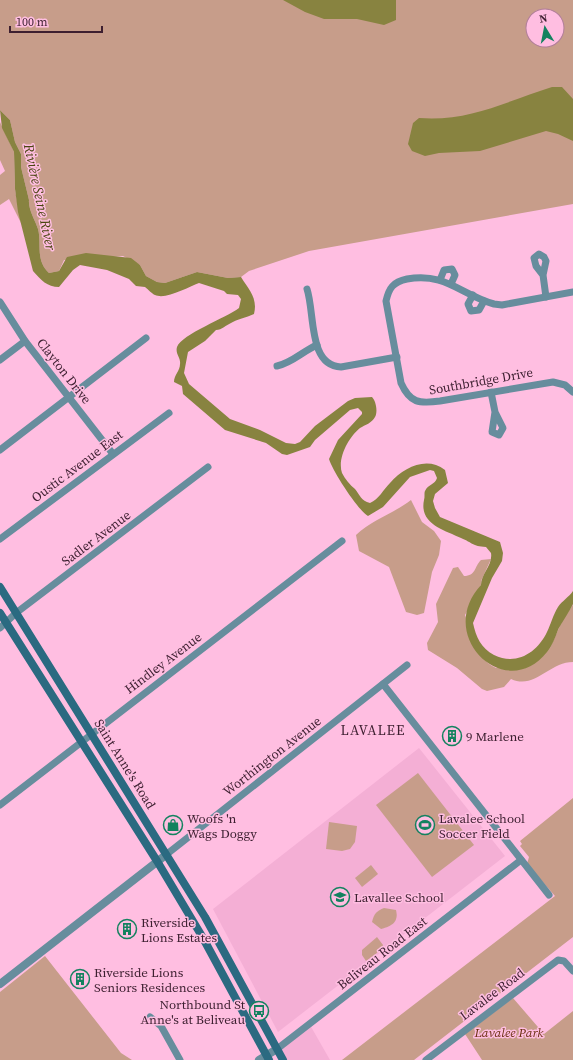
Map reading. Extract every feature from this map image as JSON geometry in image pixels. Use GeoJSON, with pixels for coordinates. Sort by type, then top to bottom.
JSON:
{"type":"FeatureCollection","features":[{"type":"Feature","properties":{"kind":"main road","name":"Saint Anne's Road"},"geometry":{"type":"LineString","coordinates":[[0,587],[205,917],[283,1060]]}},
{"type":"Feature","properties":{"kind":"main road","name":"Saint Anne's Road"},"geometry":{"type":"LineString","coordinates":[[0,613],[3,625],[82,741],[157,862],[202,938],[268,1057]]}},
{"type":"Feature","properties":{"kind":"street"},"geometry":{"type":"LineString","coordinates":[[440,280],[444,270],[452,269],[456,276],[451,284]]}},
{"type":"Feature","properties":{"kind":"street"},"geometry":{"type":"LineString","coordinates":[[543,275],[546,297]]}},
{"type":"Feature","properties":{"kind":"street","name":"Southbridge Drive"},"geometry":{"type":"LineString","coordinates":[[573,292],[502,305],[484,301],[451,284],[428,277],[399,280],[392,285],[388,291],[386,301],[396,357],[404,388],[406,393],[417,401],[429,403],[553,382],[565,385],[573,392]]}},
{"type":"Feature","properties":{"kind":"street"},"geometry":{"type":"LineString","coordinates":[[307,289],[317,345],[322,358],[326,363],[334,367],[396,357]]}},
{"type":"Feature","properties":{"kind":"street"},"geometry":{"type":"LineString","coordinates":[[473,295],[468,304],[471,311],[479,310],[484,301]]}},
{"type":"Feature","properties":{"kind":"street","name":"Clayton Drive"},"geometry":{"type":"LineString","coordinates":[[0,302],[25,341],[113,454]]}},
{"type":"Feature","properties":{"kind":"street"},"geometry":{"type":"LineString","coordinates":[[0,450],[146,338]]}},
{"type":"Feature","properties":{"kind":"street"},"geometry":{"type":"LineString","coordinates":[[0,360],[25,341]]}},
{"type":"Feature","properties":{"kind":"street"},"geometry":{"type":"LineString","coordinates":[[277,366],[285,364],[305,350],[317,345]]}},
{"type":"Feature","properties":{"kind":"street"},"geometry":{"type":"LineString","coordinates":[[491,392],[495,412]]}},
{"type":"Feature","properties":{"kind":"street","name":"Oustic Avenue East"},"geometry":{"type":"LineString","coordinates":[[0,539],[169,413]]}},
{"type":"Feature","properties":{"kind":"street","name":"Sadler Avenue"},"geometry":{"type":"LineString","coordinates":[[3,625],[208,467]]}},
{"type":"Feature","properties":{"kind":"street","name":"Hindley Avenue"},"geometry":{"type":"LineString","coordinates":[[0,805],[342,541]]}},
{"type":"Feature","properties":{"kind":"street","name":"Worthington Avenue"},"geometry":{"type":"LineString","coordinates":[[0,984],[407,665]]}},
{"type":"Feature","properties":{"kind":"street"},"geometry":{"type":"LineString","coordinates":[[383,684],[549,895]]}},
{"type":"Feature","properties":{"kind":"street","name":"Beliveau Road East"},"geometry":{"type":"LineString","coordinates":[[277,1049],[521,860]]}},
{"type":"Feature","properties":{"kind":"street","name":"Lavalee Road"},"geometry":{"type":"LineString","coordinates":[[426,1060],[558,960],[564,962],[573,970]]}},
{"type":"Feature","properties":{"kind":"street"},"geometry":{"type":"LineString","coordinates":[[150,1018],[161,1026],[180,1060]]}},
{"type":"Feature","properties":{"kind":"street"},"geometry":{"type":"LineString","coordinates":[[259,1060],[268,1057],[277,1049]]}},
{"type":"Feature","properties":{"kind":"shaded area"},"geometry":{"type":"Polygon","coordinates":[[[283,0],[396,0],[396,20],[384,25],[357,19],[324,19],[305,12],[283,0]]]}},
{"type":"Feature","properties":{"kind":"shaded area"},"geometry":{"type":"Polygon","coordinates":[[[552,87],[562,87],[573,99],[573,141],[558,134],[546,131],[480,151],[439,153],[425,156],[412,151],[408,144],[413,123],[419,118],[455,117],[471,114],[552,87]]]}},
{"type":"Feature","properties":{"kind":"shaded area"},"geometry":{"type":"Polygon","coordinates":[[[0,110],[10,120],[15,142],[21,154],[21,167],[30,207],[38,229],[40,257],[49,273],[59,271],[67,257],[86,253],[131,258],[140,265],[146,276],[157,282],[165,283],[197,272],[228,278],[241,277],[254,299],[254,314],[236,320],[216,330],[205,341],[188,352],[184,373],[189,384],[230,419],[260,430],[286,443],[295,444],[300,442],[315,426],[348,401],[355,398],[372,397],[375,401],[376,415],[372,421],[360,428],[348,442],[341,461],[342,473],[349,484],[363,499],[370,503],[378,497],[396,477],[409,468],[416,465],[431,464],[445,470],[448,483],[435,494],[433,501],[440,517],[500,542],[503,553],[502,561],[492,578],[473,623],[480,642],[489,652],[502,658],[510,659],[525,656],[538,646],[547,632],[558,607],[573,591],[573,604],[559,627],[552,645],[547,652],[530,666],[513,671],[496,667],[481,657],[470,642],[466,624],[469,605],[481,585],[490,562],[491,553],[486,547],[473,544],[434,525],[425,515],[423,508],[425,491],[437,478],[434,471],[430,470],[410,477],[383,507],[368,516],[352,499],[335,473],[329,459],[338,440],[362,414],[358,408],[350,410],[315,440],[310,447],[287,455],[282,454],[266,443],[225,430],[183,394],[182,386],[174,382],[180,364],[177,347],[187,337],[239,308],[241,299],[238,295],[227,294],[224,291],[199,283],[165,296],[160,296],[154,294],[145,287],[136,286],[129,279],[107,270],[80,265],[73,270],[59,287],[51,286],[44,282],[33,271],[18,212],[15,189],[14,152],[2,128],[0,110]]]}},
{"type":"Feature","properties":{"kind":"shaded area","name":"Lavallee School"},"geometry":{"type":"Polygon","coordinates":[[[419,748],[505,856],[278,1032],[213,909],[419,748]]]}},
{"type":"Feature","properties":{"kind":"shaded area"},"geometry":{"type":"Polygon","coordinates":[[[310,1025],[330,1060],[285,1060],[278,1049],[310,1025]]]}},
{"type":"Feature","properties":{"kind":"green space"},"geometry":{"type":"Polygon","coordinates":[[[0,0],[573,0],[573,204],[309,251],[249,271],[241,277],[228,278],[197,272],[165,283],[157,282],[146,276],[140,265],[123,256],[64,260],[59,271],[49,273],[40,257],[38,229],[30,207],[21,167],[21,154],[15,142],[10,120],[0,110],[0,0]]]}},
{"type":"Feature","properties":{"kind":"green space"},"geometry":{"type":"Polygon","coordinates":[[[0,122],[14,152],[15,190],[21,223],[9,199],[0,205],[0,175],[5,171],[0,160],[0,122]]]}},
{"type":"Feature","properties":{"kind":"green space"},"geometry":{"type":"Polygon","coordinates":[[[411,500],[422,522],[434,531],[441,541],[439,555],[432,572],[424,613],[417,615],[406,612],[389,567],[359,551],[356,535],[369,525],[411,500]]]}},
{"type":"Feature","properties":{"kind":"green space"},"geometry":{"type":"Polygon","coordinates":[[[491,559],[481,581],[481,585],[465,615],[472,638],[483,658],[496,668],[550,648],[564,617],[573,605],[573,662],[564,663],[527,681],[511,679],[504,687],[487,691],[482,689],[457,668],[428,650],[427,643],[438,622],[436,604],[453,568],[458,567],[464,576],[468,576],[473,573],[481,560],[491,559]]]}},
{"type":"Feature","properties":{"kind":"green space","name":"Lavalee School Soccer Field"},"geometry":{"type":"Polygon","coordinates":[[[418,773],[474,845],[432,877],[376,805],[418,773]]]}},
{"type":"Feature","properties":{"kind":"green space"},"geometry":{"type":"Polygon","coordinates":[[[573,798],[573,937],[414,1060],[342,1060],[555,896],[527,864],[529,857],[520,846],[522,844],[520,841],[573,798]]]}},
{"type":"Feature","properties":{"kind":"green space"},"geometry":{"type":"Polygon","coordinates":[[[329,822],[357,826],[355,842],[350,849],[342,851],[326,849],[329,822]]]}},
{"type":"Feature","properties":{"kind":"green space"},"geometry":{"type":"Polygon","coordinates":[[[371,865],[378,874],[362,887],[355,878],[371,865]]]}},
{"type":"Feature","properties":{"kind":"green space"},"geometry":{"type":"Polygon","coordinates":[[[384,908],[396,910],[397,914],[394,923],[381,929],[372,922],[376,913],[384,908]]]}},
{"type":"Feature","properties":{"kind":"green space"},"geometry":{"type":"Polygon","coordinates":[[[377,937],[383,945],[381,950],[366,961],[362,955],[362,950],[377,937]]]}},
{"type":"Feature","properties":{"kind":"green space"},"geometry":{"type":"Polygon","coordinates":[[[45,956],[121,1053],[132,1060],[0,1060],[0,992],[45,956]]]}},
{"type":"Feature","properties":{"kind":"green space","name":"Lavalee Park"},"geometry":{"type":"Polygon","coordinates":[[[513,998],[544,1034],[573,1011],[573,1060],[482,1060],[465,1034],[513,998]]]}},
{"type":"Feature","properties":{"kind":"place","name":"9 Marlene"},"geometry":{"type":"Point","coordinates":[452,736]}},
{"type":"Feature","properties":{"kind":"place","name":"Woofs 'n Wags Doggy"},"geometry":{"type":"Point","coordinates":[173,825]}},
{"type":"Feature","properties":{"kind":"place","name":"Lavalee School Soccer Field"},"geometry":{"type":"Point","coordinates":[425,825]}},
{"type":"Feature","properties":{"kind":"place","name":"Lavallee School"},"geometry":{"type":"Point","coordinates":[340,897]}},
{"type":"Feature","properties":{"kind":"place","name":"Riverside Lions Estates"},"geometry":{"type":"Point","coordinates":[127,929]}},
{"type":"Feature","properties":{"kind":"place","name":"Riverside Lions Seniors Residences"},"geometry":{"type":"Point","coordinates":[80,979]}},
{"type":"Feature","properties":{"kind":"place","name":"Northbound St Anne's at Beliveau"},"geometry":{"type":"Point","coordinates":[259,1011]}},
{"type":"Feature","properties":{"kind":"district","name":"LAVALEE"},"geometry":{"type":"Point","coordinates":[373,730]}},
{"type":"Feature","properties":{"kind":"water label","name":"Rivière Seine River"},"geometry":{"type":"Point","coordinates":[40,197]}}]}
